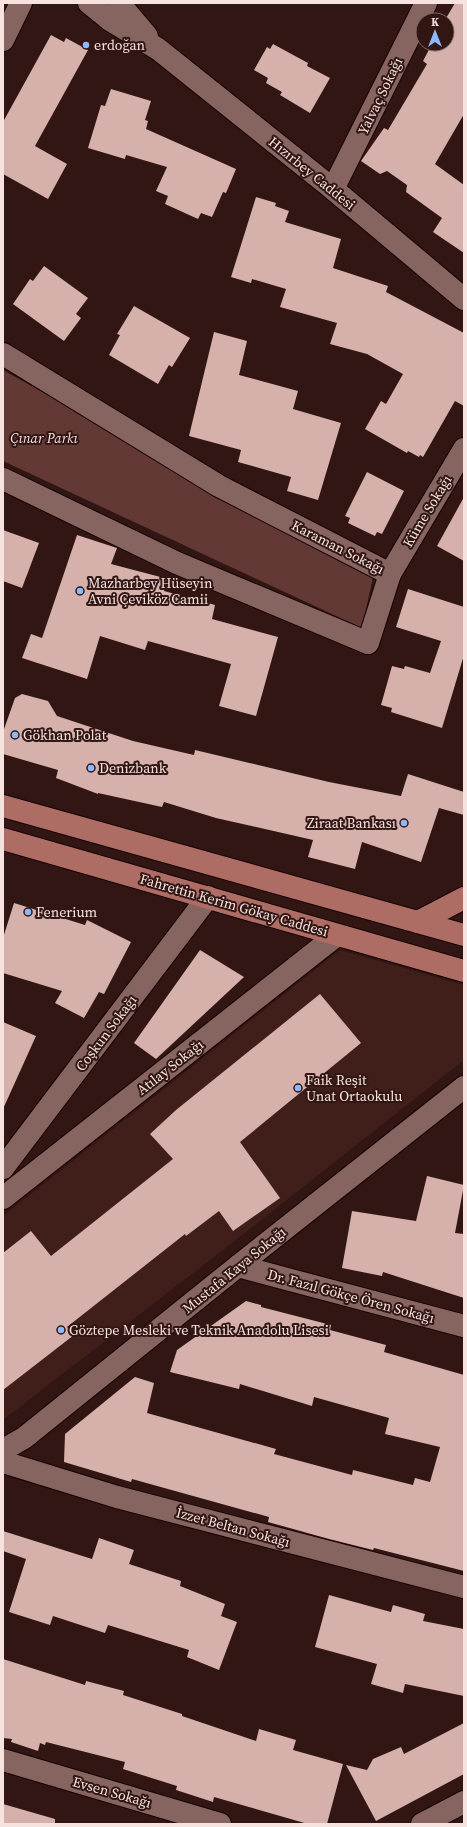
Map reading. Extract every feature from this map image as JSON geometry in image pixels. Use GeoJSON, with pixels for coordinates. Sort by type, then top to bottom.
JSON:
{"type":"FeatureCollection","features":[{"type":"Feature","properties":{"kind":"main road"},"geometry":{"type":"LineString","coordinates":[[3,806],[464,935]]}},
{"type":"Feature","properties":{"kind":"main road","name":"Fahrettin Kerim Gökay Caddesi"},"geometry":{"type":"LineString","coordinates":[[3,839],[464,971]]}},
{"type":"Feature","properties":{"kind":"main road"},"geometry":{"type":"LineString","coordinates":[[418,922],[464,898]]}},
{"type":"Feature","properties":{"kind":"street"},"geometry":{"type":"LineString","coordinates":[[3,40],[21,3]]}},
{"type":"Feature","properties":{"kind":"street","name":"Hızırbey Caddesi"},"geometry":{"type":"LineString","coordinates":[[89,3],[114,12],[333,190],[464,299]]}},
{"type":"Feature","properties":{"kind":"street","name":"Yalvaç Sokağı"},"geometry":{"type":"LineString","coordinates":[[333,190],[426,3]]}},
{"type":"Feature","properties":{"kind":"street","name":"Karaman Sokağı"},"geometry":{"type":"LineString","coordinates":[[3,354],[220,486],[390,574],[368,643],[176,563],[3,479]]}},
{"type":"Feature","properties":{"kind":"street","name":"Küme Sokağı"},"geometry":{"type":"LineString","coordinates":[[390,574],[464,449]]}},
{"type":"Feature","properties":{"kind":"street","name":"Coşkun Sokağı"},"geometry":{"type":"LineString","coordinates":[[3,1168],[208,897]]}},
{"type":"Feature","properties":{"kind":"street","name":"Atılay Sokağı"},"geometry":{"type":"LineString","coordinates":[[3,1198],[337,935]]}},
{"type":"Feature","properties":{"kind":"street","name":"Mustafa Kaya Sokağı"},"geometry":{"type":"LineString","coordinates":[[3,1450],[24,1438],[464,1087]]}},
{"type":"Feature","properties":{"kind":"street","name":"Dr. Fazıl Gökçe Ören Sokağı"},"geometry":{"type":"LineString","coordinates":[[238,1266],[464,1326]]}},
{"type":"Feature","properties":{"kind":"street","name":"İzzet Beltan Sokağı"},"geometry":{"type":"LineString","coordinates":[[3,1462],[117,1497],[464,1587]]}},
{"type":"Feature","properties":{"kind":"street","name":"Evsen Sokağı"},"geometry":{"type":"LineString","coordinates":[[3,1760],[220,1824]]}},
{"type":"Feature","properties":{"kind":"street"},"geometry":{"type":"LineString","coordinates":[[422,1824],[464,1802]]}},
{"type":"Feature","properties":{"kind":"shaded area"},"geometry":{"type":"Polygon","coordinates":[[[340,950],[464,985],[464,1060],[236,1240],[3,1420],[3,1216],[340,950]]]}},
{"type":"Feature","properties":{"kind":"green space","name":"Çınar Parkı"},"geometry":{"type":"Polygon","coordinates":[[[3,370],[373,577],[362,628],[3,461],[3,370]]]}},
{"type":"Feature","properties":{"kind":"building"},"geometry":{"type":"Polygon","coordinates":[[[455,3],[464,3],[464,114],[435,164],[464,185],[464,253],[433,232],[442,218],[406,192],[407,185],[387,171],[380,174],[361,161],[384,128],[388,130],[427,64],[423,61],[428,52],[455,52],[455,12],[450,12],[455,3]]]}},
{"type":"Feature","properties":{"kind":"building"},"geometry":{"type":"Polygon","coordinates":[[[51,35],[64,42],[66,38],[88,50],[35,146],[67,164],[48,199],[3,174],[3,122],[51,35]]]}},
{"type":"Feature","properties":{"kind":"building"},"geometry":{"type":"Polygon","coordinates":[[[273,44],[308,63],[307,66],[330,78],[310,113],[280,95],[282,92],[266,83],[268,78],[254,70],[267,47],[270,49],[273,44]]]}},
{"type":"Feature","properties":{"kind":"building"},"geometry":{"type":"Polygon","coordinates":[[[111,89],[151,101],[145,120],[148,121],[146,129],[236,169],[226,193],[223,192],[212,217],[201,213],[198,219],[165,204],[168,196],[156,191],[167,167],[126,155],[125,159],[88,148],[101,105],[105,106],[111,89]]]}},
{"type":"Feature","properties":{"kind":"building"},"geometry":{"type":"Polygon","coordinates":[[[256,197],[276,203],[275,206],[289,211],[285,222],[341,239],[333,268],[388,286],[386,292],[464,333],[464,406],[455,401],[423,457],[420,455],[419,457],[408,451],[407,453],[365,429],[381,401],[386,404],[403,374],[367,354],[330,344],[337,323],[280,307],[286,289],[252,279],[251,283],[231,277],[256,197]]]}},
{"type":"Feature","properties":{"kind":"building"},"geometry":{"type":"Polygon","coordinates":[[[44,266],[88,298],[76,314],[81,318],[64,341],[13,304],[30,279],[33,281],[44,266]]]}},
{"type":"Feature","properties":{"kind":"building"},"geometry":{"type":"Polygon","coordinates":[[[134,306],[190,338],[172,367],[169,365],[158,384],[109,355],[120,335],[117,334],[134,306]]]}},
{"type":"Feature","properties":{"kind":"building"},"geometry":{"type":"Polygon","coordinates":[[[214,332],[247,341],[239,375],[298,391],[293,409],[341,423],[318,500],[287,491],[291,477],[238,462],[241,450],[189,436],[214,332]]]}},
{"type":"Feature","properties":{"kind":"building"},"geometry":{"type":"Polygon","coordinates":[[[367,472],[404,491],[382,534],[377,532],[375,536],[348,523],[350,518],[345,516],[367,472]]]}},
{"type":"Feature","properties":{"kind":"building"},"geometry":{"type":"Polygon","coordinates":[[[464,497],[464,561],[437,546],[464,497]]]}},
{"type":"Feature","properties":{"kind":"building"},"geometry":{"type":"Polygon","coordinates":[[[3,530],[39,543],[22,588],[3,581],[3,530]]]}},
{"type":"Feature","properties":{"kind":"building"},"geometry":{"type":"Polygon","coordinates":[[[77,535],[117,548],[111,564],[168,579],[164,591],[215,605],[212,619],[278,637],[256,716],[219,706],[231,664],[148,641],[145,650],[100,636],[87,679],[22,658],[31,634],[42,638],[77,535]]]}},
{"type":"Feature","properties":{"kind":"building"},"geometry":{"type":"Polygon","coordinates":[[[408,589],[464,607],[464,655],[442,728],[391,712],[392,708],[381,705],[392,666],[404,669],[405,666],[430,673],[441,641],[396,627],[408,589]]]}},
{"type":"Feature","properties":{"kind":"building"},"geometry":{"type":"Polygon","coordinates":[[[22,694],[48,701],[57,716],[133,741],[194,755],[195,750],[329,782],[401,796],[408,774],[464,792],[464,815],[439,808],[421,862],[362,842],[355,869],[308,857],[313,840],[216,818],[164,802],[162,807],[98,794],[56,778],[58,770],[3,754],[3,732],[15,698],[22,694]]]}},
{"type":"Feature","properties":{"kind":"building"},"geometry":{"type":"Polygon","coordinates":[[[14,903],[85,925],[87,920],[131,942],[104,994],[99,992],[84,1018],[55,1003],[62,991],[3,973],[3,938],[14,903]]]}},
{"type":"Feature","properties":{"kind":"building"},"geometry":{"type":"Polygon","coordinates":[[[200,950],[244,977],[156,1059],[134,1043],[200,950]]]}},
{"type":"Feature","properties":{"kind":"building"},"geometry":{"type":"Polygon","coordinates":[[[320,994],[361,1043],[240,1142],[280,1198],[233,1231],[219,1211],[186,1236],[185,1234],[67,1327],[74,1335],[3,1390],[3,1253],[31,1231],[51,1256],[173,1159],[150,1134],[176,1110],[320,994]]]}},
{"type":"Feature","properties":{"kind":"building"},"geometry":{"type":"Polygon","coordinates":[[[3,1022],[36,1036],[3,1109],[3,1022]]]}},
{"type":"Feature","properties":{"kind":"building"},"geometry":{"type":"Polygon","coordinates":[[[427,1176],[464,1185],[455,1233],[464,1234],[464,1298],[383,1272],[382,1276],[342,1268],[352,1211],[416,1221],[427,1176]]]}},
{"type":"Feature","properties":{"kind":"building"},"geometry":{"type":"Polygon","coordinates":[[[246,1301],[261,1305],[261,1307],[331,1325],[330,1330],[386,1345],[384,1352],[464,1375],[464,1571],[374,1548],[373,1550],[329,1539],[268,1522],[269,1517],[132,1479],[131,1482],[64,1462],[65,1434],[135,1377],[154,1383],[147,1413],[276,1449],[274,1454],[352,1475],[353,1470],[413,1485],[415,1478],[430,1482],[440,1447],[385,1434],[389,1418],[314,1397],[312,1406],[240,1384],[239,1389],[170,1372],[177,1350],[246,1301]]]}},
{"type":"Feature","properties":{"kind":"building"},"geometry":{"type":"Polygon","coordinates":[[[3,1531],[92,1559],[99,1538],[134,1550],[129,1564],[181,1581],[180,1586],[225,1604],[221,1616],[237,1622],[219,1670],[187,1657],[189,1650],[108,1625],[105,1633],[53,1616],[50,1625],[9,1612],[26,1559],[3,1551],[3,1531]]]}},
{"type":"Feature","properties":{"kind":"building"},"geometry":{"type":"Polygon","coordinates":[[[329,1595],[391,1612],[393,1605],[425,1614],[423,1621],[464,1629],[464,1696],[405,1684],[403,1693],[371,1684],[377,1664],[315,1647],[329,1595]]]}},
{"type":"Feature","properties":{"kind":"building"},"geometry":{"type":"Polygon","coordinates":[[[3,1659],[85,1685],[86,1681],[124,1691],[123,1695],[182,1714],[182,1716],[256,1741],[259,1729],[296,1740],[293,1750],[343,1764],[327,1824],[308,1824],[214,1797],[213,1802],[176,1790],[177,1786],[123,1769],[125,1762],[46,1742],[45,1745],[40,1743],[38,1751],[11,1742],[12,1739],[3,1738],[3,1659]]]}},
{"type":"Feature","properties":{"kind":"building"},"geometry":{"type":"Polygon","coordinates":[[[464,1723],[464,1774],[376,1821],[346,1765],[367,1770],[373,1759],[401,1747],[404,1754],[464,1723]]]}},
{"type":"Feature","properties":{"kind":"building"},"geometry":{"type":"Polygon","coordinates":[[[3,1804],[55,1819],[55,1824],[3,1824],[3,1804]]]}},
{"type":"Feature","properties":{"kind":"place","name":"erdoğan"},"geometry":{"type":"Point","coordinates":[86,45]}},
{"type":"Feature","properties":{"kind":"place","name":"Mazharbey Hüseyin Avni Çeviköz Camii"},"geometry":{"type":"Point","coordinates":[80,591]}},
{"type":"Feature","properties":{"kind":"place","name":"Gökhan Polat"},"geometry":{"type":"Point","coordinates":[15,735]}},
{"type":"Feature","properties":{"kind":"place","name":"Denizbank"},"geometry":{"type":"Point","coordinates":[91,768]}},
{"type":"Feature","properties":{"kind":"place","name":"Ziraat Bankası"},"geometry":{"type":"Point","coordinates":[404,823]}},
{"type":"Feature","properties":{"kind":"place","name":"Fenerium"},"geometry":{"type":"Point","coordinates":[28,912]}},
{"type":"Feature","properties":{"kind":"place","name":"Faik Reşit Unat Ortaokulu"},"geometry":{"type":"Point","coordinates":[298,1088]}},
{"type":"Feature","properties":{"kind":"place","name":"Göztepe Mesleki ve Teknik Anadolu Lisesi"},"geometry":{"type":"Point","coordinates":[61,1330]}}]}
